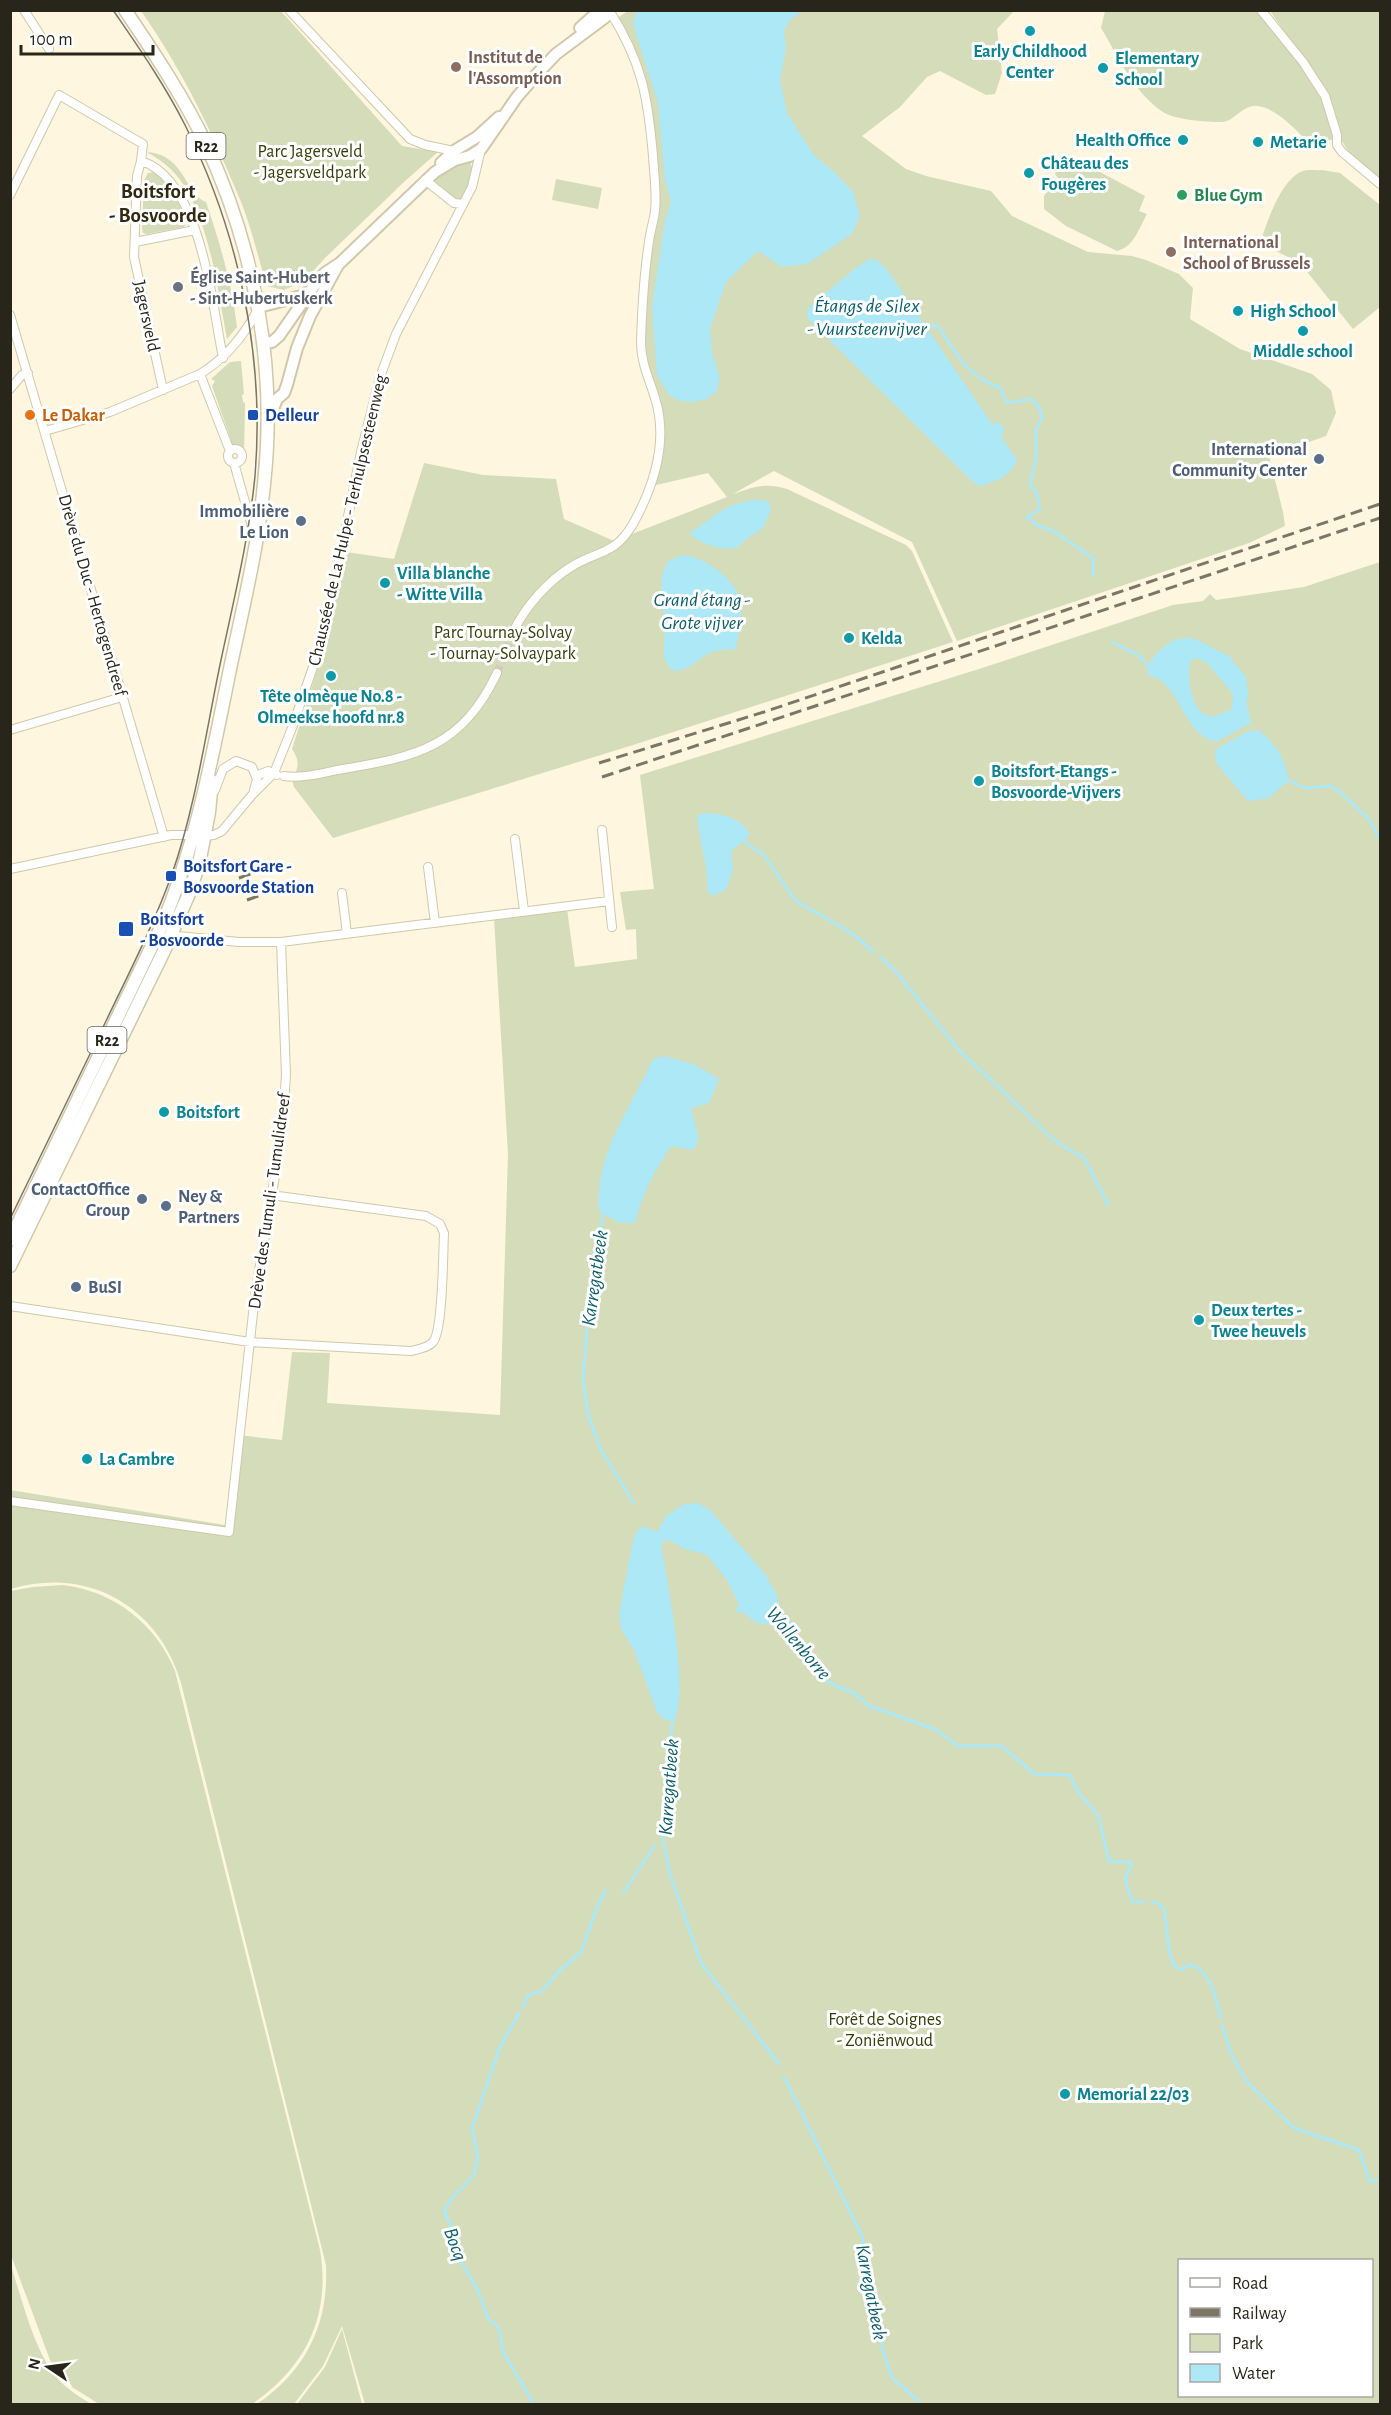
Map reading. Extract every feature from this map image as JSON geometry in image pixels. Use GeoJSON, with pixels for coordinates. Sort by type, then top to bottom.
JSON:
{"type":"FeatureCollection","features":[{"type":"Feature","properties":{"kind":"main road","name":"R22"},"geometry":{"type":"LineString","coordinates":[[10,1266],[172,934],[196,873],[198,835],[257,542],[265,484],[267,423],[264,343],[259,307],[225,191],[205,142],[162,65],[125,10]]}},
{"type":"Feature","properties":{"kind":"main road","name":"Chaussée de La Hulpe - Terhulpsesteenweg"},"geometry":{"type":"LineString","coordinates":[[483,147],[517,97],[561,46],[600,10]]}},
{"type":"Feature","properties":{"kind":"main road","name":"Chaussée de La Hulpe - Terhulpsesteenweg"},"geometry":{"type":"LineString","coordinates":[[556,54],[607,16],[608,10]]}},
{"type":"Feature","properties":{"kind":"main road"},"geometry":{"type":"LineString","coordinates":[[435,172],[454,150],[477,137],[517,97]]}},
{"type":"Feature","properties":{"kind":"main road"},"geometry":{"type":"LineString","coordinates":[[264,343],[272,342],[279,336],[310,290],[325,273],[340,262],[425,180],[455,160],[470,156],[483,147]]}},
{"type":"Feature","properties":{"kind":"main road"},"geometry":{"type":"LineString","coordinates":[[267,423],[277,399],[284,393],[297,348],[310,316],[340,262]]}},
{"type":"Feature","properties":{"kind":"main road"},"geometry":{"type":"LineString","coordinates":[[259,307],[301,296],[310,290]]}},
{"type":"Feature","properties":{"kind":"main road","name":"R22"},"geometry":{"type":"LineString","coordinates":[[10,1240],[162,925],[209,812],[215,744]]}},
{"type":"Feature","properties":{"kind":"street"},"geometry":{"type":"LineString","coordinates":[[24,10],[49,49]]}},
{"type":"Feature","properties":{"kind":"street"},"geometry":{"type":"LineString","coordinates":[[290,10],[410,139],[425,145],[454,150]]}},
{"type":"Feature","properties":{"kind":"street"},"geometry":{"type":"LineString","coordinates":[[514,630],[525,610],[558,576],[576,564],[612,549],[621,542],[633,524],[660,458],[662,443],[656,401],[643,367],[642,356],[643,299],[656,193],[649,108],[638,67],[626,37],[608,10]]}},
{"type":"Feature","properties":{"kind":"street"},"geometry":{"type":"LineString","coordinates":[[1261,10],[1303,62],[1325,96],[1337,135],[1337,145],[1342,152],[1380,184]]}},
{"type":"Feature","properties":{"kind":"street","name":"Jagersveld"},"geometry":{"type":"LineString","coordinates":[[10,195],[59,95],[143,144],[137,176],[134,257],[163,390]]}},
{"type":"Feature","properties":{"kind":"street","name":"Chaussée de La Hulpe - Terhulpsesteenweg"},"geometry":{"type":"LineString","coordinates":[[198,835],[214,835],[222,831],[252,795],[279,775],[327,616],[361,452],[380,377],[396,334],[474,182],[483,147]]}},
{"type":"Feature","properties":{"kind":"street"},"geometry":{"type":"LineString","coordinates":[[141,161],[159,169],[168,178],[185,205],[195,230],[223,358]]}},
{"type":"Feature","properties":{"kind":"street"},"geometry":{"type":"LineString","coordinates":[[425,180],[454,203],[463,204]]}},
{"type":"Feature","properties":{"kind":"street"},"geometry":{"type":"LineString","coordinates":[[135,242],[195,230]]}},
{"type":"Feature","properties":{"kind":"street"},"geometry":{"type":"LineString","coordinates":[[45,431],[110,412],[200,374],[223,358],[245,332],[259,307]]}},
{"type":"Feature","properties":{"kind":"street","name":"Drève du Duc - Hertogendreef"},"geometry":{"type":"LineString","coordinates":[[10,315],[164,837]]}},
{"type":"Feature","properties":{"kind":"street"},"geometry":{"type":"LineString","coordinates":[[10,389],[22,375],[28,373]]}},
{"type":"Feature","properties":{"kind":"street"},"geometry":{"type":"LineString","coordinates":[[200,374],[230,452],[234,449],[241,453],[241,460],[234,463],[257,542]]}},
{"type":"Feature","properties":{"kind":"street"},"geometry":{"type":"LineString","coordinates":[[256,776],[268,771],[279,775],[304,776],[383,763],[427,749],[471,716],[489,690],[497,673]]}},
{"type":"Feature","properties":{"kind":"street"},"geometry":{"type":"LineString","coordinates":[[10,730],[122,697]]}},
{"type":"Feature","properties":{"kind":"street"},"geometry":{"type":"LineString","coordinates":[[209,812],[220,773],[236,760],[243,761],[252,767],[257,784],[252,795]]}},
{"type":"Feature","properties":{"kind":"street"},"geometry":{"type":"LineString","coordinates":[[602,830],[612,927]]}},
{"type":"Feature","properties":{"kind":"street"},"geometry":{"type":"LineString","coordinates":[[10,869],[164,837],[198,835]]}},
{"type":"Feature","properties":{"kind":"street"},"geometry":{"type":"LineString","coordinates":[[515,839],[524,911]]}},
{"type":"Feature","properties":{"kind":"street"},"geometry":{"type":"LineString","coordinates":[[428,867],[435,922]]}},
{"type":"Feature","properties":{"kind":"street"},"geometry":{"type":"LineString","coordinates":[[342,893],[347,933]]}},
{"type":"Feature","properties":{"kind":"street"},"geometry":{"type":"LineString","coordinates":[[172,934],[239,942],[281,942],[609,901]]}},
{"type":"Feature","properties":{"kind":"street","name":"Drève des Tumuli - Tumulidreef"},"geometry":{"type":"LineString","coordinates":[[10,1501],[229,1532],[250,1342],[282,1134],[286,1075],[281,942]]}},
{"type":"Feature","properties":{"kind":"street"},"geometry":{"type":"LineString","coordinates":[[10,1306],[250,1342],[411,1351],[432,1344],[438,1331],[444,1233],[440,1224],[433,1219],[415,1214],[272,1195]]}},
{"type":"Feature","properties":{"kind":"green space","name":"Parc Jagersveld - Jagersveldpark"},"geometry":{"type":"Polygon","coordinates":[[[141,11],[281,11],[402,146],[438,152],[326,257],[304,281],[284,290],[267,286],[245,212],[220,152],[184,80],[141,11]]]}},
{"type":"Feature","properties":{"kind":"green space","name":"Parc Tournay-Solvay - Tournay-Solvaypark"},"geometry":{"type":"Polygon","coordinates":[[[628,11],[1014,11],[997,29],[1002,73],[995,94],[986,95],[940,71],[927,77],[900,107],[862,136],[906,169],[991,191],[1012,216],[1088,252],[1132,256],[1179,274],[1193,288],[1190,319],[1240,349],[1312,374],[1331,390],[1336,413],[1326,436],[1269,456],[1285,526],[1249,543],[957,641],[912,542],[774,471],[733,494],[754,487],[787,489],[906,545],[912,551],[953,642],[333,838],[294,787],[292,779],[298,764],[292,749],[323,652],[346,552],[394,559],[424,463],[483,475],[556,479],[564,519],[614,541],[727,497],[708,473],[652,486],[663,457],[664,436],[659,405],[646,364],[645,302],[659,193],[652,112],[647,87],[617,18],[628,11]]]}},
{"type":"Feature","properties":{"kind":"green space"},"geometry":{"type":"Polygon","coordinates":[[[1105,11],[1257,11],[1300,54],[1270,11],[1380,11],[1380,179],[1349,152],[1339,137],[1313,146],[1295,128],[1266,108],[1253,106],[1222,122],[1183,119],[1163,112],[1143,95],[1120,62],[1101,28],[1105,11]]]}},
{"type":"Feature","properties":{"kind":"green space"},"geometry":{"type":"Polygon","coordinates":[[[149,152],[170,160],[199,198],[206,202],[225,264],[235,311],[237,327],[227,339],[211,254],[197,211],[177,176],[149,152]]]}},
{"type":"Feature","properties":{"kind":"green space"},"geometry":{"type":"Polygon","coordinates":[[[1068,155],[1145,196],[1139,211],[1147,214],[1128,246],[1117,251],[1066,226],[1044,209],[1044,196],[1050,187],[1058,183],[1055,174],[1060,162],[1064,163],[1068,155]]]}},
{"type":"Feature","properties":{"kind":"green space"},"geometry":{"type":"Polygon","coordinates":[[[469,160],[472,169],[470,183],[460,200],[453,199],[436,183],[436,176],[443,169],[469,160]]]}},
{"type":"Feature","properties":{"kind":"green space"},"geometry":{"type":"Polygon","coordinates":[[[1322,170],[1340,173],[1380,205],[1380,307],[1353,329],[1300,263],[1260,243],[1276,202],[1288,182],[1303,171],[1322,170]]]}},
{"type":"Feature","properties":{"kind":"green space"},"geometry":{"type":"Polygon","coordinates":[[[155,172],[171,186],[187,222],[184,227],[147,234],[143,233],[142,229],[144,181],[148,173],[155,172]]]}},
{"type":"Feature","properties":{"kind":"green space"},"geometry":{"type":"Polygon","coordinates":[[[556,179],[602,188],[598,209],[552,200],[556,179]]]}},
{"type":"Feature","properties":{"kind":"green space"},"geometry":{"type":"Polygon","coordinates":[[[241,361],[244,394],[242,395],[245,403],[244,456],[241,449],[229,443],[231,440],[212,386],[215,381],[211,379],[230,362],[241,361]]]}},
{"type":"Feature","properties":{"kind":"green space","name":"Forêt de Soignes - Zoniënwoud"},"geometry":{"type":"Polygon","coordinates":[[[1380,562],[1380,2404],[365,2404],[342,2326],[323,2366],[294,2404],[257,2404],[289,2377],[311,2344],[323,2307],[326,2265],[181,1683],[171,1656],[156,1633],[138,1614],[117,1599],[93,1589],[67,1583],[40,1583],[11,1589],[10,1490],[225,1525],[237,1435],[282,1440],[292,1352],[330,1353],[327,1403],[500,1415],[508,1154],[494,918],[567,909],[575,967],[637,959],[636,929],[626,930],[620,892],[654,889],[640,775],[979,669],[1173,605],[1203,601],[1210,594],[1216,600],[1304,587],[1380,562]]]}},
{"type":"Feature","properties":{"kind":"green space"},"geometry":{"type":"Polygon","coordinates":[[[63,1585],[99,1594],[116,1602],[131,1613],[157,1639],[175,1671],[320,2250],[322,2297],[318,2318],[310,2338],[287,2374],[252,2404],[99,2404],[72,2387],[53,2368],[11,2255],[11,1591],[63,1585]]]}},
{"type":"Feature","properties":{"kind":"green space"},"geometry":{"type":"Polygon","coordinates":[[[11,2266],[42,2355],[65,2386],[91,2404],[11,2404],[11,2266]]]}},
{"type":"Feature","properties":{"kind":"green space"},"geometry":{"type":"Polygon","coordinates":[[[342,2329],[362,2404],[297,2404],[325,2367],[342,2329]]]}},
{"type":"Feature","properties":{"kind":"water"},"geometry":{"type":"Polygon","coordinates":[[[637,11],[802,11],[790,20],[784,31],[786,48],[780,80],[787,113],[813,154],[853,192],[860,216],[852,234],[807,264],[782,267],[758,251],[726,282],[710,329],[712,353],[720,378],[717,391],[707,399],[693,402],[681,401],[669,395],[657,375],[652,306],[665,221],[671,202],[665,180],[658,103],[633,24],[637,11]]]}},
{"type":"Feature","properties":{"kind":"water","name":"Étangs de Silex - Vuursteenvijver"},"geometry":{"type":"Polygon","coordinates":[[[870,259],[877,260],[888,271],[992,424],[997,422],[1002,425],[1004,431],[1001,437],[1017,460],[1011,470],[1001,478],[978,486],[807,318],[808,308],[853,270],[870,259]]]}},
{"type":"Feature","properties":{"kind":"water"},"geometry":{"type":"Polygon","coordinates":[[[755,500],[768,501],[771,510],[763,528],[737,548],[712,546],[689,533],[726,508],[755,500]]]}},
{"type":"Feature","properties":{"kind":"water","name":"Grand étang - Grote vijver"},"geometry":{"type":"Polygon","coordinates":[[[683,555],[708,563],[730,582],[739,596],[741,620],[735,649],[715,651],[689,667],[671,670],[664,658],[665,619],[661,602],[662,576],[668,561],[683,555]]]}},
{"type":"Feature","properties":{"kind":"water"},"geometry":{"type":"Polygon","coordinates":[[[1193,638],[1229,656],[1246,677],[1247,704],[1251,723],[1216,742],[1197,731],[1168,687],[1147,674],[1153,658],[1167,644],[1178,639],[1193,638]],[[1196,658],[1190,662],[1190,686],[1192,696],[1200,711],[1214,716],[1232,709],[1233,694],[1206,662],[1196,658]]]}},
{"type":"Feature","properties":{"kind":"water"},"geometry":{"type":"Polygon","coordinates":[[[1258,730],[1279,752],[1286,767],[1288,781],[1269,798],[1248,801],[1216,763],[1215,750],[1248,731],[1258,730]]]}},
{"type":"Feature","properties":{"kind":"water"},"geometry":{"type":"Polygon","coordinates":[[[719,814],[737,821],[747,829],[750,835],[731,851],[733,869],[726,890],[712,896],[707,889],[706,869],[697,823],[698,815],[719,814]]]}},
{"type":"Feature","properties":{"kind":"water"},"geometry":{"type":"Polygon","coordinates":[[[665,1056],[695,1065],[719,1079],[709,1103],[691,1108],[699,1139],[693,1150],[671,1146],[650,1183],[635,1223],[620,1223],[599,1211],[602,1171],[616,1132],[653,1059],[665,1056]]]}},
{"type":"Feature","properties":{"kind":"water"},"geometry":{"type":"Polygon","coordinates":[[[697,1503],[710,1510],[765,1574],[777,1595],[780,1615],[800,1627],[797,1635],[789,1636],[773,1624],[757,1622],[750,1619],[744,1612],[738,1613],[735,1611],[739,1605],[727,1580],[707,1555],[685,1549],[669,1540],[664,1541],[661,1546],[676,1636],[680,1686],[674,1720],[664,1720],[657,1712],[634,1650],[621,1629],[619,1614],[637,1531],[643,1526],[657,1532],[667,1515],[685,1504],[697,1503]]]}},
{"type":"Feature","properties":{"kind":"waterway"},"geometry":{"type":"LineString","coordinates":[[925,328],[937,325],[963,362],[979,377],[1000,388],[1007,403],[1032,399],[1039,407],[1042,418],[1036,430],[1036,459],[1030,484],[1036,492],[1040,509],[1027,517],[1037,525],[1053,531],[1093,558],[1093,575]]}},
{"type":"Feature","properties":{"kind":"waterway"},"geometry":{"type":"LineString","coordinates":[[1113,642],[1139,656],[1148,666]]}},
{"type":"Feature","properties":{"kind":"waterway"},"geometry":{"type":"LineString","coordinates":[[1285,779],[1305,788],[1331,786],[1368,818],[1380,839]]}},
{"type":"Feature","properties":{"kind":"waterway"},"geometry":{"type":"LineString","coordinates":[[743,841],[763,854],[796,901],[850,932],[874,952]]}},
{"type":"Feature","properties":{"kind":"waterway"},"geometry":{"type":"LineString","coordinates":[[881,958],[893,968],[958,1049],[1055,1141],[1084,1158],[1108,1205]]}},
{"type":"Feature","properties":{"kind":"waterway","name":"Karregatbeek"},"geometry":{"type":"LineString","coordinates":[[604,1212],[593,1261],[583,1378],[588,1415],[601,1450],[633,1502]]}},
{"type":"Feature","properties":{"kind":"waterway","name":"Wollenborre"},"geometry":{"type":"LineString","coordinates":[[796,1634],[828,1682],[854,1693],[869,1706],[935,1729],[958,1746],[1002,1746],[1034,1774],[1070,1775],[1078,1792],[1098,1815],[1109,1861],[1132,1864],[1125,1878],[1132,1901],[1143,1902]]}},
{"type":"Feature","properties":{"kind":"waterway","name":"Karregatbeek"},"geometry":{"type":"LineString","coordinates":[[673,1717],[662,1835],[670,1874],[701,1963],[779,2064]]}},
{"type":"Feature","properties":{"kind":"waterway","name":"Bocq"},"geometry":{"type":"LineString","coordinates":[[623,1893],[655,1845]]}},
{"type":"Feature","properties":{"kind":"waterway","name":"Bocq"},"geometry":{"type":"LineString","coordinates":[[523,2007],[528,1995],[542,1991],[559,1971],[581,1952],[598,1905],[606,1891]]}},
{"type":"Feature","properties":{"kind":"waterway","name":"Wollenborre"},"geometry":{"type":"LineString","coordinates":[[1152,1902],[1164,1908],[1173,1964],[1181,1970],[1191,1964],[1204,1974],[1212,1986],[1221,2018]]}},
{"type":"Feature","properties":{"kind":"waterway","name":"Bocq"},"geometry":{"type":"LineString","coordinates":[[519,2013],[500,2047],[472,2129],[478,2156],[474,2175],[451,2199],[444,2211],[452,2228],[456,2253],[478,2291],[488,2318],[499,2328],[503,2352],[534,2404]]}},
{"type":"Feature","properties":{"kind":"waterway","name":"Wollenborre"},"geometry":{"type":"LineString","coordinates":[[1222,2026],[1233,2058],[1247,2082],[1294,2128],[1359,2150],[1370,2182],[1380,2179]]}},
{"type":"Feature","properties":{"kind":"waterway","name":"Karregatbeek"},"geometry":{"type":"LineString","coordinates":[[784,2077],[862,2236],[873,2319],[892,2378],[917,2399],[919,2404]]}},
{"type":"Feature","properties":{"kind":"tunnel"},"geometry":{"type":"LineString","coordinates":[[497,673],[514,630]]}},
{"type":"Feature","properties":{"kind":"tram line"},"geometry":{"type":"LineString","coordinates":[[10,1219],[141,948],[172,874],[188,821],[200,768],[245,545],[255,476],[256,386],[244,296],[234,252],[204,166],[185,125],[160,81],[113,10]]}},
{"type":"Feature","properties":{"kind":"railway"},"geometry":{"type":"LineString","coordinates":[[599,763],[764,712],[1380,504]]}},
{"type":"Feature","properties":{"kind":"railway"},"geometry":{"type":"LineString","coordinates":[[602,777],[1380,518]]}},
{"type":"Feature","properties":{"kind":"railway"},"geometry":{"type":"LineString","coordinates":[[239,878],[256,872]]}},
{"type":"Feature","properties":{"kind":"railway"},"geometry":{"type":"LineString","coordinates":[[247,900],[264,894]]}},
{"type":"Feature","properties":{"kind":"place","name":"Early Childhood Center"},"geometry":{"type":"Point","coordinates":[1030,31]}},
{"type":"Feature","properties":{"kind":"place","name":"Institut de l'Assomption"},"geometry":{"type":"Point","coordinates":[456,67]}},
{"type":"Feature","properties":{"kind":"place","name":"Elementary School"},"geometry":{"type":"Point","coordinates":[1103,68]}},
{"type":"Feature","properties":{"kind":"place","name":"Health Office"},"geometry":{"type":"Point","coordinates":[1183,140]}},
{"type":"Feature","properties":{"kind":"place","name":"Metarie"},"geometry":{"type":"Point","coordinates":[1258,142]}},
{"type":"Feature","properties":{"kind":"place","name":"Château des Fougères"},"geometry":{"type":"Point","coordinates":[1029,173]}},
{"type":"Feature","properties":{"kind":"place","name":"Blue Gym"},"geometry":{"type":"Point","coordinates":[1182,195]}},
{"type":"Feature","properties":{"kind":"place","name":"International School of Brussels"},"geometry":{"type":"Point","coordinates":[1171,252]}},
{"type":"Feature","properties":{"kind":"place","name":"Église Saint-Hubert - Sint-Hubertuskerk"},"geometry":{"type":"Point","coordinates":[178,287]}},
{"type":"Feature","properties":{"kind":"place","name":"High School"},"geometry":{"type":"Point","coordinates":[1238,311]}},
{"type":"Feature","properties":{"kind":"place","name":"Middle school"},"geometry":{"type":"Point","coordinates":[1303,331]}},
{"type":"Feature","properties":{"kind":"place","name":"Le Dakar"},"geometry":{"type":"Point","coordinates":[30,415]}},
{"type":"Feature","properties":{"kind":"place","name":"Delleur"},"geometry":{"type":"Point","coordinates":[253,415]}},
{"type":"Feature","properties":{"kind":"place","name":"International Community Center"},"geometry":{"type":"Point","coordinates":[1319,459]}},
{"type":"Feature","properties":{"kind":"place","name":"Immobilière Le Lion"},"geometry":{"type":"Point","coordinates":[301,521]}},
{"type":"Feature","properties":{"kind":"place","name":"Villa blanche - Witte Villa"},"geometry":{"type":"Point","coordinates":[385,583]}},
{"type":"Feature","properties":{"kind":"place","name":"Kelda"},"geometry":{"type":"Point","coordinates":[849,638]}},
{"type":"Feature","properties":{"kind":"place","name":"Tête olmèque No.8 - Olmeekse hoofd nr.8"},"geometry":{"type":"Point","coordinates":[331,676]}},
{"type":"Feature","properties":{"kind":"place","name":"Boitsfort-Etangs - Bosvoorde-Vijvers"},"geometry":{"type":"Point","coordinates":[979,781]}},
{"type":"Feature","properties":{"kind":"place","name":"Boitsfort Gare - Bosvoorde Station"},"geometry":{"type":"Point","coordinates":[171,876]}},
{"type":"Feature","properties":{"kind":"place","name":"Boitsfort - Bosvoorde"},"geometry":{"type":"Point","coordinates":[126,929]}},
{"type":"Feature","properties":{"kind":"place","name":"Boitsfort"},"geometry":{"type":"Point","coordinates":[164,1112]}},
{"type":"Feature","properties":{"kind":"place","name":"ContactOffice Group"},"geometry":{"type":"Point","coordinates":[142,1199]}},
{"type":"Feature","properties":{"kind":"place","name":"Ney & Partners"},"geometry":{"type":"Point","coordinates":[166,1206]}},
{"type":"Feature","properties":{"kind":"place","name":"BuSI"},"geometry":{"type":"Point","coordinates":[76,1287]}},
{"type":"Feature","properties":{"kind":"place","name":"Deux tertes - Twee heuvels"},"geometry":{"type":"Point","coordinates":[1199,1320]}},
{"type":"Feature","properties":{"kind":"place","name":"La Cambre"},"geometry":{"type":"Point","coordinates":[87,1459]}},
{"type":"Feature","properties":{"kind":"place","name":"Memorial 22/03"},"geometry":{"type":"Point","coordinates":[1065,2094]}},
{"type":"Feature","properties":{"kind":"district","name":"Boitsfort - Bosvoorde"},"geometry":{"type":"Point","coordinates":[158,203]}}]}
